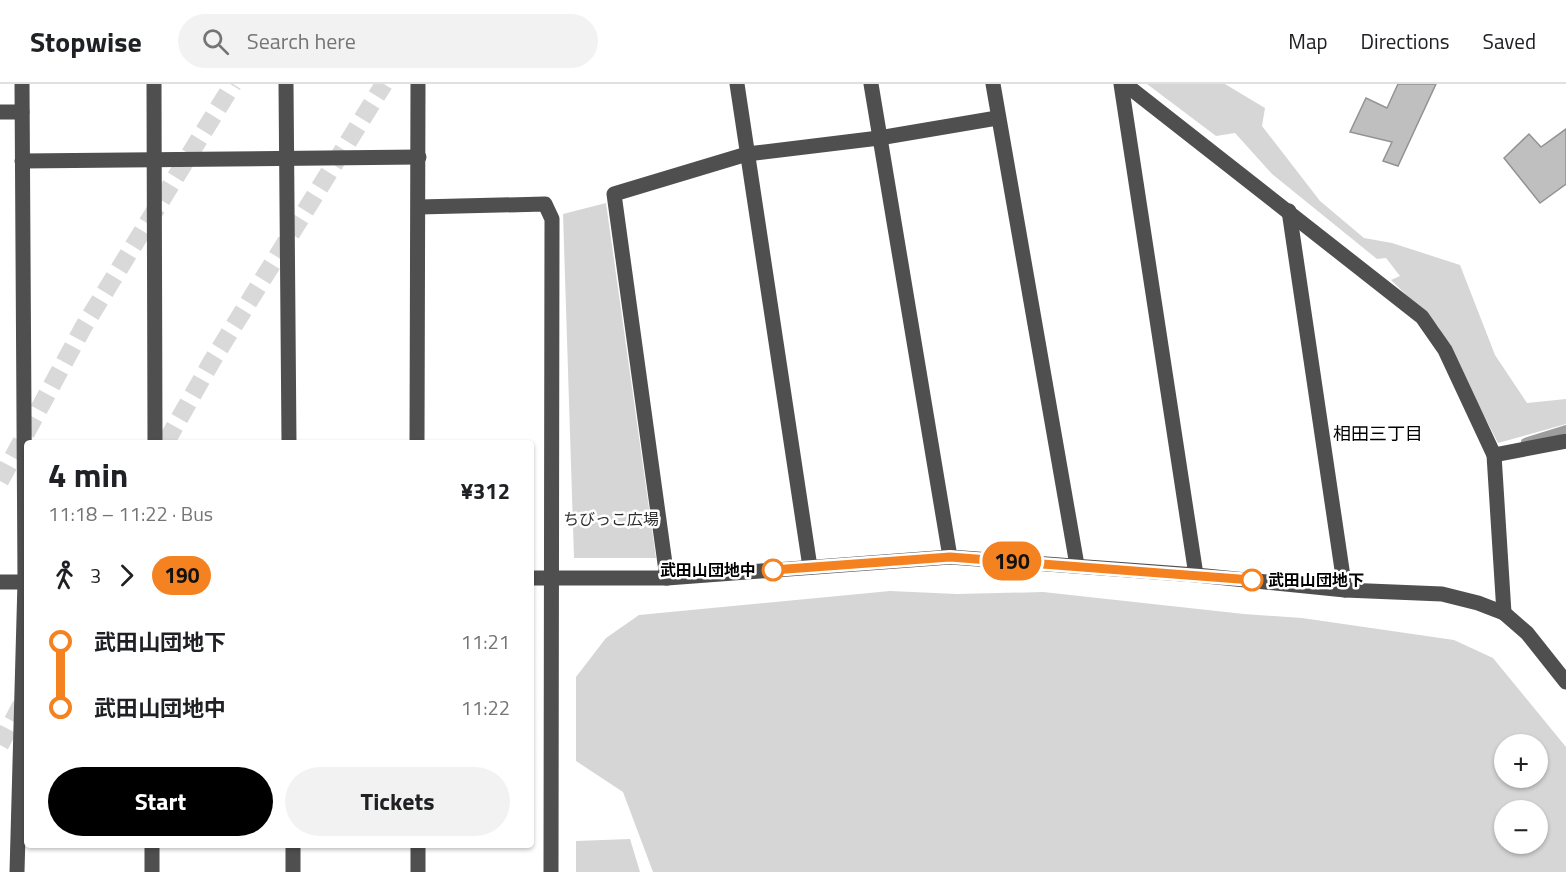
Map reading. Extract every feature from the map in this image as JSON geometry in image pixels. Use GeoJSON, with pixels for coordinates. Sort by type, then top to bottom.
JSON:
{"type":"FeatureCollection","features":[{"type":"Feature","properties":{"kind":"street"},"geometry":{"type":"LineString","coordinates":[[22,84],[25,440]]}},
{"type":"Feature","properties":{"kind":"street"},"geometry":{"type":"LineString","coordinates":[[154,84],[155,440]]}},
{"type":"Feature","properties":{"kind":"street"},"geometry":{"type":"LineString","coordinates":[[286,84],[289,440]]}},
{"type":"Feature","properties":{"kind":"street"},"geometry":{"type":"LineString","coordinates":[[417,440],[418,84]]}},
{"type":"Feature","properties":{"kind":"street"},"geometry":{"type":"LineString","coordinates":[[737,84],[810,567]]}},
{"type":"Feature","properties":{"kind":"street"},"geometry":{"type":"LineString","coordinates":[[871,84],[950,557]]}},
{"type":"Feature","properties":{"kind":"street"},"geometry":{"type":"LineString","coordinates":[[993,84],[997,118],[1077,565]]}},
{"type":"Feature","properties":{"kind":"street"},"geometry":{"type":"LineString","coordinates":[[1123,84],[1289,211],[1422,317],[1445,350],[1494,455],[1504,613]]}},
{"type":"Feature","properties":{"kind":"street"},"geometry":{"type":"LineString","coordinates":[[1123,84],[1196,574]]}},
{"type":"Feature","properties":{"kind":"street"},"geometry":{"type":"LineString","coordinates":[[0,112],[22,112]]}},
{"type":"Feature","properties":{"kind":"street"},"geometry":{"type":"LineString","coordinates":[[667,578],[614,194],[747,154],[879,138],[997,118]]}},
{"type":"Feature","properties":{"kind":"street"},"geometry":{"type":"LineString","coordinates":[[22,161],[419,157]]}},
{"type":"Feature","properties":{"kind":"street"},"geometry":{"type":"LineString","coordinates":[[419,207],[544,204],[552,219],[551,872]]}},
{"type":"Feature","properties":{"kind":"street"},"geometry":{"type":"LineString","coordinates":[[1289,211],[1346,590]]}},
{"type":"Feature","properties":{"kind":"street"},"geometry":{"type":"LineString","coordinates":[[1494,455],[1566,441]]}},
{"type":"Feature","properties":{"kind":"street"},"geometry":{"type":"LineString","coordinates":[[534,578],[667,578],[950,557],[1196,574],[1346,590],[1442,594],[1478,603],[1504,613],[1527,633],[1566,681]]}},
{"type":"Feature","properties":{"kind":"street"},"geometry":{"type":"LineString","coordinates":[[0,582],[24,582]]}},
{"type":"Feature","properties":{"kind":"street"},"geometry":{"type":"LineString","coordinates":[[16,872],[24,640]]}},
{"type":"Feature","properties":{"kind":"street"},"geometry":{"type":"LineString","coordinates":[[152,848],[152,872]]}},
{"type":"Feature","properties":{"kind":"street"},"geometry":{"type":"LineString","coordinates":[[293,848],[293,872]]}},
{"type":"Feature","properties":{"kind":"street"},"geometry":{"type":"LineString","coordinates":[[418,848],[418,872]]}},
{"type":"Feature","properties":{"kind":"green space"},"geometry":{"type":"Polygon","coordinates":[[[1147,84],[1225,84],[1265,108],[1262,126],[1320,201],[1364,238],[1392,243],[1460,265],[1495,355],[1527,403],[1566,399],[1566,424],[1498,443],[1438,326],[1391,280],[1400,276],[1386,258],[1377,259],[1272,174],[1235,133],[1216,136],[1147,84]]]}},
{"type":"Feature","properties":{"kind":"green space","name":"ちびっこ広場"},"geometry":{"type":"Polygon","coordinates":[[[606,203],[656,558],[574,558],[563,214],[606,203]]]}},
{"type":"Feature","properties":{"kind":"green space"},"geometry":{"type":"Polygon","coordinates":[[[890,591],[957,594],[1043,592],[1244,614],[1302,618],[1454,640],[1493,658],[1566,747],[1566,872],[653,872],[623,792],[576,761],[576,677],[606,638],[639,615],[890,591]]]}},
{"type":"Feature","properties":{"kind":"green space"},"geometry":{"type":"Polygon","coordinates":[[[630,839],[640,872],[576,872],[576,841],[630,839]]]}},
{"type":"Feature","properties":{"kind":"building"},"geometry":{"type":"Polygon","coordinates":[[[1398,84],[1436,84],[1398,166],[1383,161],[1392,142],[1350,132],[1366,98],[1387,108],[1398,84]]]}},
{"type":"Feature","properties":{"kind":"building"},"geometry":{"type":"Polygon","coordinates":[[[1566,129],[1566,184],[1540,203],[1504,158],[1529,134],[1541,147],[1566,129]]]}},
{"type":"Feature","properties":{"kind":"waterway"},"geometry":{"type":"LineString","coordinates":[[1525,442],[1566,429]]}},
{"type":"Feature","properties":{"kind":"tunnel"},"geometry":{"type":"LineString","coordinates":[[0,481],[84,326],[233,84]]}},
{"type":"Feature","properties":{"kind":"tunnel"},"geometry":{"type":"LineString","coordinates":[[167,440],[212,361],[384,84]]}},
{"type":"Feature","properties":{"kind":"tunnel"},"geometry":{"type":"LineString","coordinates":[[0,745],[24,700]]}},
{"type":"Feature","properties":{"kind":"bus line","name":"190"},"geometry":{"type":"LineString","coordinates":[[773,570],[950,557],[1252,580]]}},
{"type":"Feature","properties":{"kind":"place","name":"武田山団地中"},"geometry":{"type":"Point","coordinates":[773,570]}},
{"type":"Feature","properties":{"kind":"place","name":"武田山団地下"},"geometry":{"type":"Point","coordinates":[1252,580]}},
{"type":"Feature","properties":{"kind":"district","name":"相田三丁目"},"geometry":{"type":"Point","coordinates":[1378,434]}}]}
